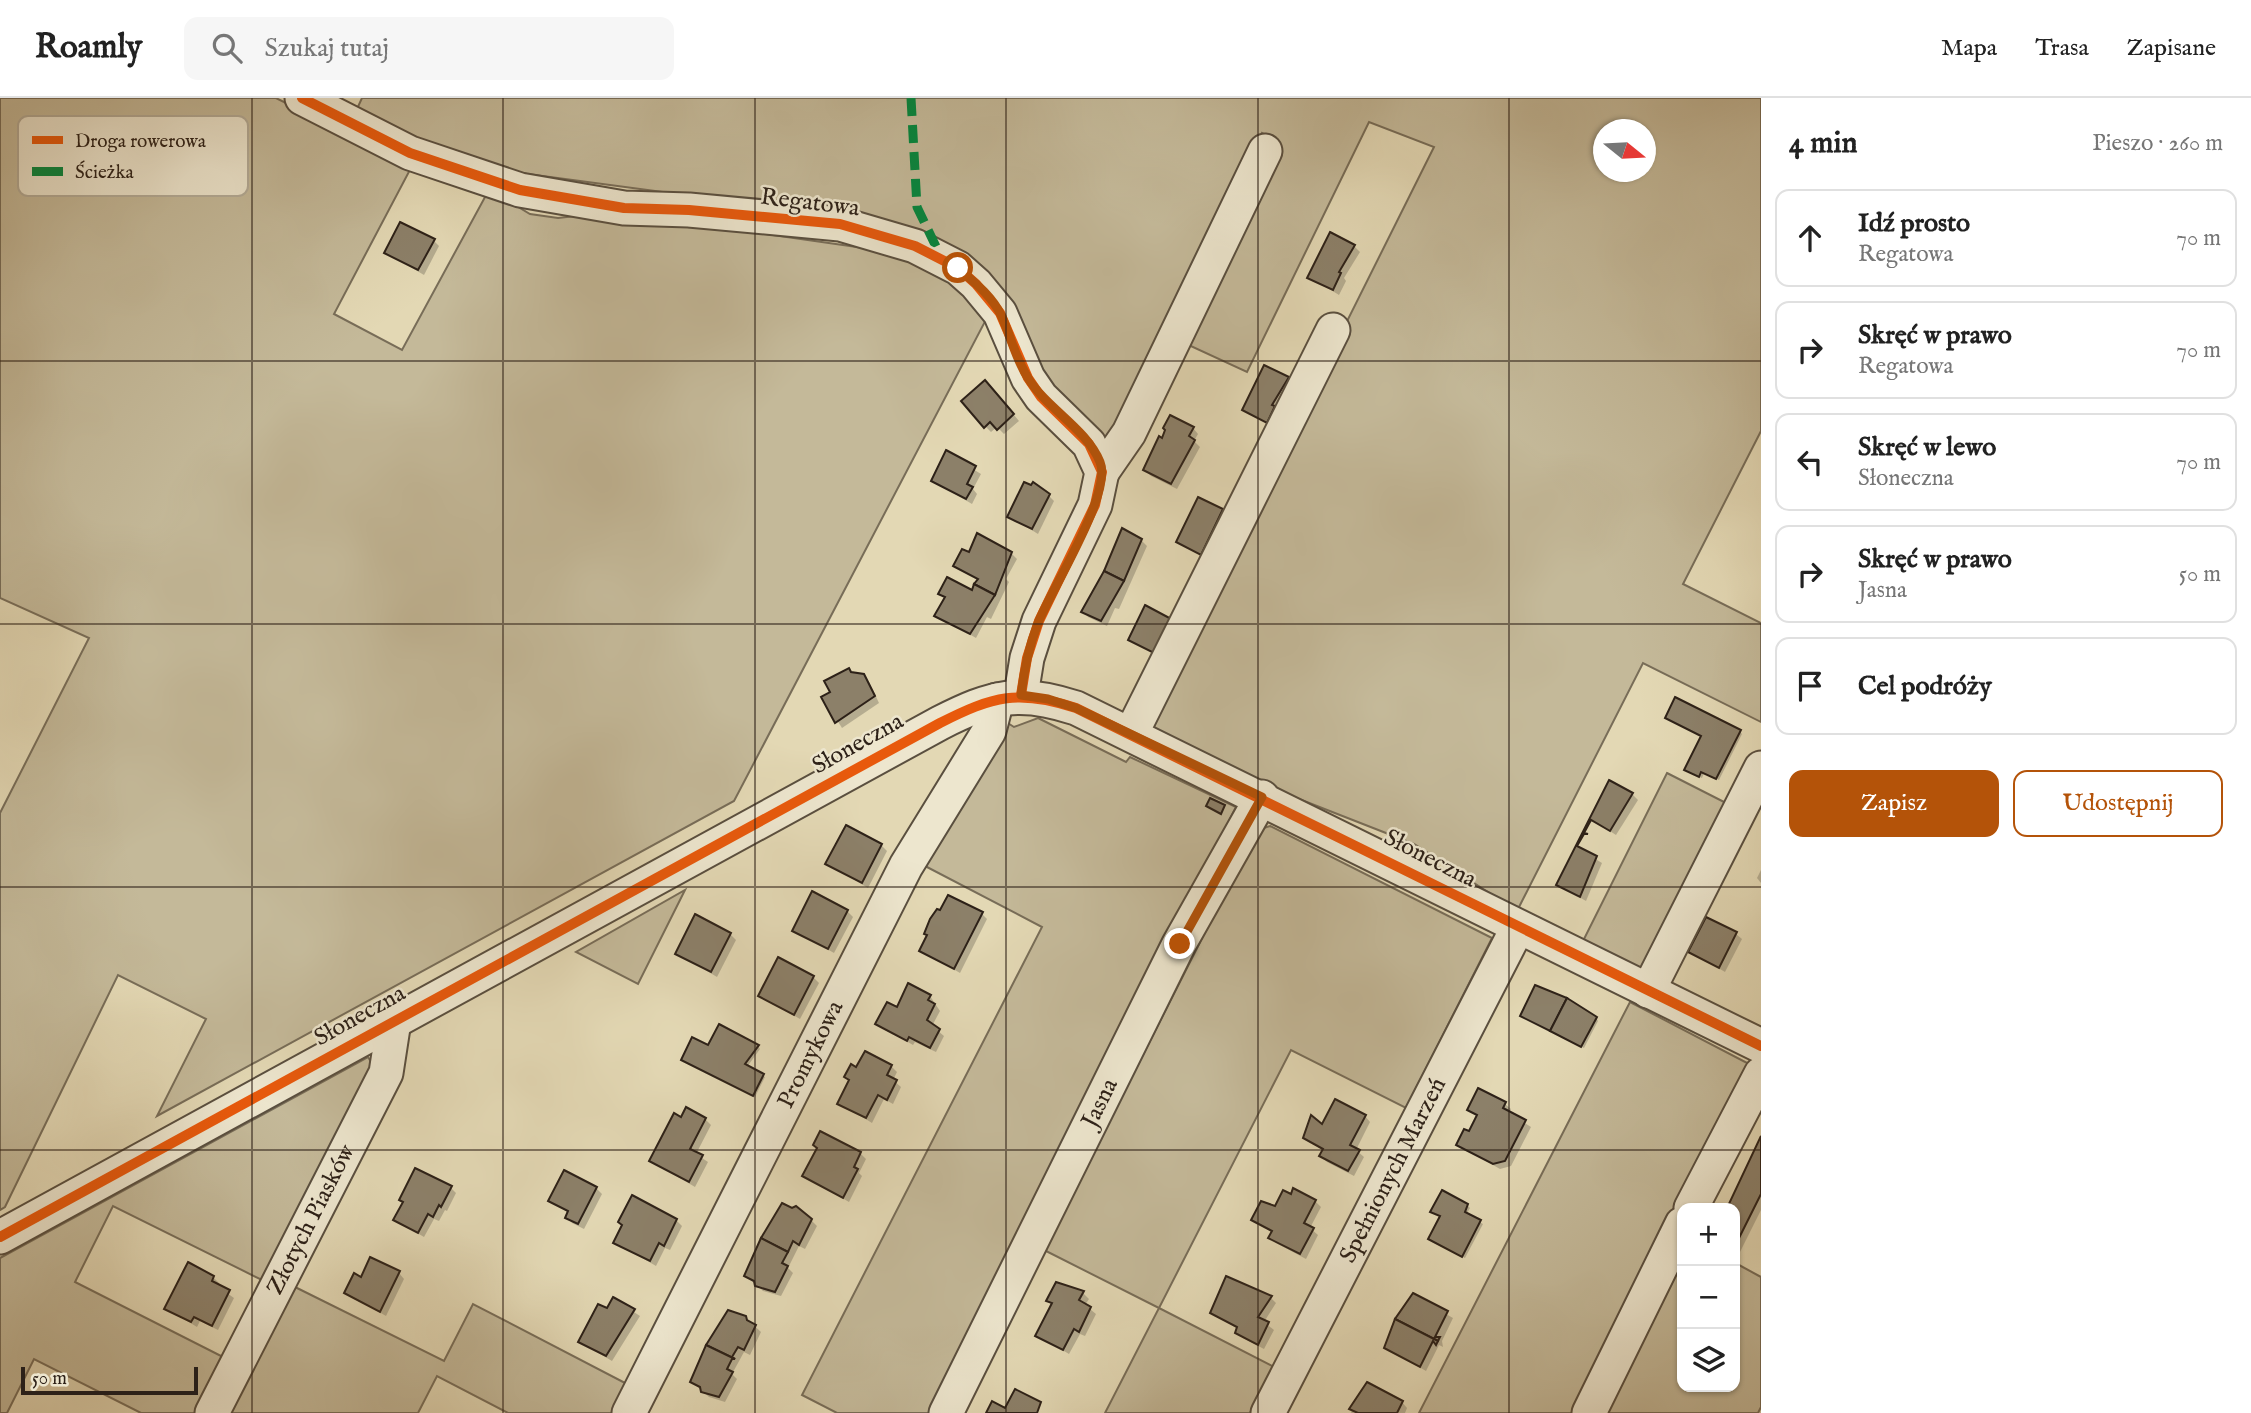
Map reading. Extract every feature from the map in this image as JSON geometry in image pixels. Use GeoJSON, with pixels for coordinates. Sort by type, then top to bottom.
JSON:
{"type":"FeatureCollection","features":[{"type":"Feature","properties":{"kind":"street","name":"Regatowa"},"geometry":{"type":"LineString","coordinates":[[302,98],[346,118],[372,136],[410,153],[520,190],[624,208],[689,210],[840,224],[915,246],[958,268],[989,298],[1000,313],[1028,378],[1041,397],[1089,444],[1102,472]]}},
{"type":"Feature","properties":{"kind":"street"},"geometry":{"type":"LineString","coordinates":[[1009,697],[1027,658],[1039,621],[1095,505],[1102,472],[1129,433],[1265,151]]}},
{"type":"Feature","properties":{"kind":"street"},"geometry":{"type":"LineString","coordinates":[[1131,734],[1333,330]]}},
{"type":"Feature","properties":{"kind":"street","name":"Słoneczna"},"geometry":{"type":"LineString","coordinates":[[0,1237],[940,723],[1009,697],[1048,699],[1076,708],[1262,797],[1761,1046]]}},
{"type":"Feature","properties":{"kind":"street","name":"Promykowa"},"geometry":{"type":"LineString","coordinates":[[629,1413],[906,866],[1009,697]]}},
{"type":"Feature","properties":{"kind":"street"},"geometry":{"type":"LineString","coordinates":[[1648,991],[1761,768]]}},
{"type":"Feature","properties":{"kind":"street","name":"Jasna"},"geometry":{"type":"LineString","coordinates":[[946,1413],[1180,944],[1262,797]]}},
{"type":"Feature","properties":{"kind":"street","name":"Spełnionych Marzeń"},"geometry":{"type":"LineString","coordinates":[[1268,1413],[1518,927]]}},
{"type":"Feature","properties":{"kind":"street","name":"Złotych Piasków"},"geometry":{"type":"LineString","coordinates":[[212,1413],[386,1073],[394,1021]]}},
{"type":"Feature","properties":{"kind":"street"},"geometry":{"type":"LineString","coordinates":[[1693,1203],[1761,1074]]}},
{"type":"Feature","properties":{"kind":"street"},"geometry":{"type":"LineString","coordinates":[[1589,1413],[1677,1234]]}},
{"type":"Feature","properties":{"kind":"shaded area"},"geometry":{"type":"Polygon","coordinates":[[[0,98],[276,98],[412,166],[334,314],[402,350],[491,186],[530,214],[558,218],[611,212],[906,254],[976,296],[990,312],[734,801],[157,1116],[206,1019],[118,975],[5,1207],[0,1210],[0,813],[89,638],[0,598],[0,98]]]}},
{"type":"Feature","properties":{"kind":"shaded area"},"geometry":{"type":"Polygon","coordinates":[[[362,98],[1761,98],[1761,431],[1683,584],[1761,623],[1761,722],[1643,663],[1517,911],[1414,844],[1266,786],[1146,724],[1434,147],[1369,122],[1247,372],[1182,342],[1278,142],[1262,133],[1122,427],[1112,437],[1098,439],[1033,370],[995,291],[842,216],[520,173],[473,164],[356,111],[362,98]]]}},
{"type":"Feature","properties":{"kind":"shaded area"},"geometry":{"type":"Polygon","coordinates":[[[1038,718],[1126,762],[1130,757],[1236,807],[930,1413],[837,1413],[802,1395],[1042,927],[925,866],[1006,722],[1014,727],[1038,718]]]}},
{"type":"Feature","properties":{"kind":"shaded area"},"geometry":{"type":"Polygon","coordinates":[[[1667,773],[1730,805],[1645,974],[1582,943],[1667,773]]]}},
{"type":"Feature","properties":{"kind":"shaded area"},"geometry":{"type":"Polygon","coordinates":[[[1270,826],[1492,938],[1406,1108],[1291,1050],[1159,1308],[1044,1250],[1257,830],[1270,826]]]}},
{"type":"Feature","properties":{"kind":"shaded area"},"geometry":{"type":"Polygon","coordinates":[[[685,890],[638,984],[576,952],[685,890]]]}},
{"type":"Feature","properties":{"kind":"shaded area"},"geometry":{"type":"Polygon","coordinates":[[[1630,1002],[1751,1065],[1680,1203],[1677,1203],[1677,1210],[1573,1413],[1419,1413],[1630,1002]]]}},
{"type":"Feature","properties":{"kind":"shaded area"},"geometry":{"type":"Polygon","coordinates":[[[368,1057],[373,1065],[266,1282],[113,1206],[75,1282],[227,1359],[199,1413],[141,1413],[34,1359],[7,1413],[0,1413],[0,1258],[368,1057]]]}},
{"type":"Feature","properties":{"kind":"shaded area"},"geometry":{"type":"Polygon","coordinates":[[[1740,1266],[1761,1277],[1761,1407],[1758,1413],[1597,1413],[1669,1270],[1677,1274],[1677,1392],[1740,1392],[1740,1266]]]}},
{"type":"Feature","properties":{"kind":"shaded area"},"geometry":{"type":"Polygon","coordinates":[[[295,1287],[444,1361],[473,1304],[627,1384],[612,1413],[508,1413],[437,1376],[418,1413],[230,1413],[295,1287]]]}},
{"type":"Feature","properties":{"kind":"shaded area"},"geometry":{"type":"Polygon","coordinates":[[[1159,1308],[1274,1367],[1250,1413],[1105,1413],[1159,1308]]]}},
{"type":"Feature","properties":{"kind":"building"},"geometry":{"type":"Polygon","coordinates":[[[400,222],[435,239],[418,270],[384,253],[400,222]]]}},
{"type":"Feature","properties":{"kind":"building"},"geometry":{"type":"Polygon","coordinates":[[[1330,232],[1355,245],[1339,272],[1341,273],[1333,290],[1307,278],[1330,232]]]}},
{"type":"Feature","properties":{"kind":"building"},"geometry":{"type":"Polygon","coordinates":[[[1264,365],[1289,377],[1272,405],[1275,406],[1267,423],[1242,410],[1264,365]]]}},
{"type":"Feature","properties":{"kind":"building"},"geometry":{"type":"Polygon","coordinates":[[[985,380],[1014,414],[997,430],[990,422],[984,428],[961,401],[985,380]]]}},
{"type":"Feature","properties":{"kind":"building"},"geometry":{"type":"Polygon","coordinates":[[[1170,415],[1194,427],[1189,436],[1195,440],[1171,484],[1143,470],[1159,436],[1162,438],[1165,430],[1163,428],[1170,415]]]}},
{"type":"Feature","properties":{"kind":"building"},"geometry":{"type":"Polygon","coordinates":[[[946,450],[976,466],[967,484],[973,487],[966,499],[931,481],[946,450]]]}},
{"type":"Feature","properties":{"kind":"building"},"geometry":{"type":"Polygon","coordinates":[[[1024,482],[1031,485],[1033,482],[1050,494],[1032,529],[1007,517],[1024,482]]]}},
{"type":"Feature","properties":{"kind":"building"},"geometry":{"type":"Polygon","coordinates":[[[1198,497],[1223,509],[1201,555],[1176,542],[1198,497]]]}},
{"type":"Feature","properties":{"kind":"building"},"geometry":{"type":"Polygon","coordinates":[[[1122,528],[1142,539],[1124,581],[1104,571],[1122,528]]]}},
{"type":"Feature","properties":{"kind":"building"},"geometry":{"type":"Polygon","coordinates":[[[977,533],[1012,552],[995,595],[974,584],[978,579],[953,566],[962,549],[969,552],[977,533]]]}},
{"type":"Feature","properties":{"kind":"building"},"geometry":{"type":"Polygon","coordinates":[[[1104,571],[1124,581],[1101,621],[1081,612],[1104,571]]]}},
{"type":"Feature","properties":{"kind":"building"},"geometry":{"type":"Polygon","coordinates":[[[947,577],[972,590],[974,584],[995,595],[970,634],[934,616],[945,597],[938,594],[947,577]]]}},
{"type":"Feature","properties":{"kind":"building"},"geometry":{"type":"Polygon","coordinates":[[[1145,605],[1175,621],[1158,655],[1128,640],[1145,605]]]}},
{"type":"Feature","properties":{"kind":"building"},"geometry":{"type":"Polygon","coordinates":[[[849,668],[851,672],[864,674],[875,696],[835,723],[821,697],[830,692],[824,681],[849,668]]]}},
{"type":"Feature","properties":{"kind":"building"},"geometry":{"type":"Polygon","coordinates":[[[1675,697],[1741,730],[1716,779],[1701,772],[1699,777],[1684,770],[1701,736],[1665,718],[1675,697]]]}},
{"type":"Feature","properties":{"kind":"building"},"geometry":{"type":"Polygon","coordinates":[[[1609,780],[1633,793],[1610,831],[1591,820],[1584,833],[1588,834],[1584,834],[1577,846],[1597,856],[1580,897],[1556,885],[1609,780]]]}},
{"type":"Feature","properties":{"kind":"building"},"geometry":{"type":"Polygon","coordinates":[[[1210,798],[1225,805],[1221,814],[1206,806],[1210,798]]]}},
{"type":"Feature","properties":{"kind":"building"},"geometry":{"type":"Polygon","coordinates":[[[846,825],[882,844],[862,883],[825,864],[846,825]]]}},
{"type":"Feature","properties":{"kind":"building"},"geometry":{"type":"Polygon","coordinates":[[[812,891],[848,910],[828,949],[792,931],[812,891]]]}},
{"type":"Feature","properties":{"kind":"building"},"geometry":{"type":"Polygon","coordinates":[[[948,895],[983,912],[954,969],[919,951],[927,935],[924,934],[930,919],[937,909],[940,910],[948,895]]]}},
{"type":"Feature","properties":{"kind":"building"},"geometry":{"type":"Polygon","coordinates":[[[695,914],[731,933],[711,972],[675,954],[695,914]]]}},
{"type":"Feature","properties":{"kind":"building"},"geometry":{"type":"Polygon","coordinates":[[[1706,917],[1737,932],[1719,968],[1688,952],[1706,917]]]}},
{"type":"Feature","properties":{"kind":"building"},"geometry":{"type":"Polygon","coordinates":[[[778,957],[814,976],[794,1015],[758,996],[778,957]]]}},
{"type":"Feature","properties":{"kind":"building"},"geometry":{"type":"Polygon","coordinates":[[[908,983],[931,995],[928,1000],[935,1004],[927,1020],[940,1029],[930,1048],[909,1037],[907,1041],[875,1024],[887,1002],[897,1007],[908,983]]]}},
{"type":"Feature","properties":{"kind":"building"},"geometry":{"type":"Polygon","coordinates":[[[1535,985],[1567,998],[1550,1031],[1520,1016],[1535,985]]]}},
{"type":"Feature","properties":{"kind":"building"},"geometry":{"type":"Polygon","coordinates":[[[1567,998],[1597,1017],[1581,1047],[1550,1031],[1567,998]]]}},
{"type":"Feature","properties":{"kind":"building"},"geometry":{"type":"Polygon","coordinates":[[[719,1024],[759,1045],[745,1064],[764,1074],[753,1096],[681,1060],[692,1037],[708,1045],[719,1024]]]}},
{"type":"Feature","properties":{"kind":"building"},"geometry":{"type":"Polygon","coordinates":[[[865,1051],[892,1065],[887,1075],[897,1080],[887,1100],[878,1095],[866,1118],[837,1104],[849,1080],[844,1077],[851,1064],[856,1067],[865,1051]]]}},
{"type":"Feature","properties":{"kind":"building"},"geometry":{"type":"Polygon","coordinates":[[[1478,1088],[1506,1102],[1503,1108],[1526,1120],[1505,1161],[1493,1164],[1456,1145],[1464,1129],[1469,1131],[1477,1115],[1467,1110],[1478,1088]]]}},
{"type":"Feature","properties":{"kind":"building"},"geometry":{"type":"Polygon","coordinates":[[[1335,1099],[1366,1115],[1350,1145],[1360,1150],[1348,1171],[1319,1156],[1323,1149],[1303,1138],[1311,1115],[1322,1124],[1335,1099]]]}},
{"type":"Feature","properties":{"kind":"building"},"geometry":{"type":"Polygon","coordinates":[[[686,1107],[706,1118],[690,1149],[703,1155],[689,1182],[649,1161],[674,1113],[681,1117],[686,1107]]]}},
{"type":"Feature","properties":{"kind":"building"},"geometry":{"type":"Polygon","coordinates":[[[820,1131],[861,1152],[854,1167],[858,1169],[843,1198],[802,1176],[817,1148],[813,1145],[820,1131]]]}},
{"type":"Feature","properties":{"kind":"building"},"geometry":{"type":"Polygon","coordinates":[[[1761,1136],[1761,1194],[1740,1236],[1740,1203],[1729,1203],[1761,1136]]]}},
{"type":"Feature","properties":{"kind":"building"},"geometry":{"type":"Polygon","coordinates":[[[415,1168],[452,1186],[441,1207],[439,1205],[433,1217],[428,1214],[418,1233],[393,1220],[403,1202],[399,1200],[415,1168]]]}},
{"type":"Feature","properties":{"kind":"building"},"geometry":{"type":"Polygon","coordinates":[[[564,1170],[597,1187],[578,1224],[565,1218],[568,1211],[548,1201],[564,1170]]]}},
{"type":"Feature","properties":{"kind":"building"},"geometry":{"type":"Polygon","coordinates":[[[1293,1188],[1316,1200],[1304,1223],[1314,1228],[1300,1254],[1268,1238],[1272,1231],[1251,1220],[1261,1201],[1275,1206],[1283,1190],[1291,1194],[1293,1188]]]}},
{"type":"Feature","properties":{"kind":"building"},"geometry":{"type":"Polygon","coordinates":[[[1442,1190],[1468,1204],[1465,1212],[1481,1220],[1462,1257],[1428,1239],[1440,1216],[1430,1212],[1442,1190]]]}},
{"type":"Feature","properties":{"kind":"building"},"geometry":{"type":"Polygon","coordinates":[[[632,1195],[677,1219],[664,1246],[659,1243],[650,1261],[613,1243],[622,1225],[618,1222],[632,1195]]]}},
{"type":"Feature","properties":{"kind":"building"},"geometry":{"type":"Polygon","coordinates":[[[782,1203],[792,1208],[796,1206],[812,1219],[799,1245],[793,1241],[788,1252],[761,1238],[782,1203]]]}},
{"type":"Feature","properties":{"kind":"building"},"geometry":{"type":"Polygon","coordinates":[[[761,1238],[788,1252],[782,1263],[788,1266],[775,1292],[755,1286],[754,1281],[744,1276],[761,1238]]]}},
{"type":"Feature","properties":{"kind":"building"},"geometry":{"type":"Polygon","coordinates":[[[370,1257],[400,1271],[380,1312],[344,1293],[354,1273],[361,1277],[370,1257]]]}},
{"type":"Feature","properties":{"kind":"building"},"geometry":{"type":"Polygon","coordinates":[[[188,1262],[214,1276],[212,1281],[230,1290],[212,1326],[194,1317],[191,1322],[164,1309],[188,1262]]]}},
{"type":"Feature","properties":{"kind":"building"},"geometry":{"type":"Polygon","coordinates":[[[1226,1276],[1272,1296],[1258,1317],[1269,1322],[1258,1345],[1235,1333],[1237,1327],[1210,1313],[1226,1276]]]}},
{"type":"Feature","properties":{"kind":"building"},"geometry":{"type":"Polygon","coordinates":[[[1056,1282],[1084,1291],[1079,1300],[1091,1307],[1079,1332],[1074,1329],[1063,1350],[1035,1336],[1052,1303],[1046,1301],[1056,1282]]]}},
{"type":"Feature","properties":{"kind":"building"},"geometry":{"type":"Polygon","coordinates":[[[1413,1293],[1448,1311],[1435,1337],[1440,1337],[1438,1341],[1395,1319],[1413,1293]]]}},
{"type":"Feature","properties":{"kind":"building"},"geometry":{"type":"Polygon","coordinates":[[[613,1297],[635,1309],[606,1356],[578,1342],[598,1304],[607,1308],[613,1297]]]}},
{"type":"Feature","properties":{"kind":"building"},"geometry":{"type":"Polygon","coordinates":[[[728,1310],[746,1316],[747,1320],[756,1325],[744,1350],[738,1347],[732,1357],[735,1359],[706,1345],[728,1310]]]}},
{"type":"Feature","properties":{"kind":"building"},"geometry":{"type":"Polygon","coordinates":[[[1395,1319],[1438,1341],[1436,1345],[1433,1341],[1420,1367],[1384,1348],[1395,1319]]]}},
{"type":"Feature","properties":{"kind":"building"},"geometry":{"type":"Polygon","coordinates":[[[706,1345],[735,1359],[732,1359],[727,1369],[733,1372],[719,1397],[701,1392],[700,1387],[690,1382],[706,1345]]]}},
{"type":"Feature","properties":{"kind":"building"},"geometry":{"type":"Polygon","coordinates":[[[1367,1382],[1403,1401],[1397,1413],[1358,1413],[1349,1409],[1367,1382]]]}},
{"type":"Feature","properties":{"kind":"building"},"geometry":{"type":"Polygon","coordinates":[[[1015,1389],[1041,1402],[1037,1413],[986,1413],[992,1401],[1005,1408],[1015,1389]]]}},
{"type":"Feature","properties":{"kind":"marked path"},"geometry":{"type":"LineString","coordinates":[[911,98],[917,207],[941,257]]}},
{"type":"Feature","properties":{"kind":"cycle path"},"geometry":{"type":"LineString","coordinates":[[302,98],[410,153],[520,190],[624,208],[689,210],[840,224],[915,246],[958,268],[976,284],[1000,313],[1028,378],[1041,397],[1089,444],[1102,472],[1095,505],[1039,621],[1027,658],[1021,695]]}},
{"type":"Feature","properties":{"kind":"cycle path"},"geometry":{"type":"LineString","coordinates":[[0,1237],[940,723],[991,701],[1007,698],[1038,699],[1076,708],[1761,1046]]}},
{"type":"Feature","properties":{"kind":"route"},"geometry":{"type":"LineString","coordinates":[[958,268],[976,284],[1000,313],[1018,360],[1041,397],[1089,444],[1101,463],[1102,480],[1095,505],[1039,621],[1027,658],[1021,695],[1048,699],[1076,708],[1262,797],[1180,944]]}}]}
